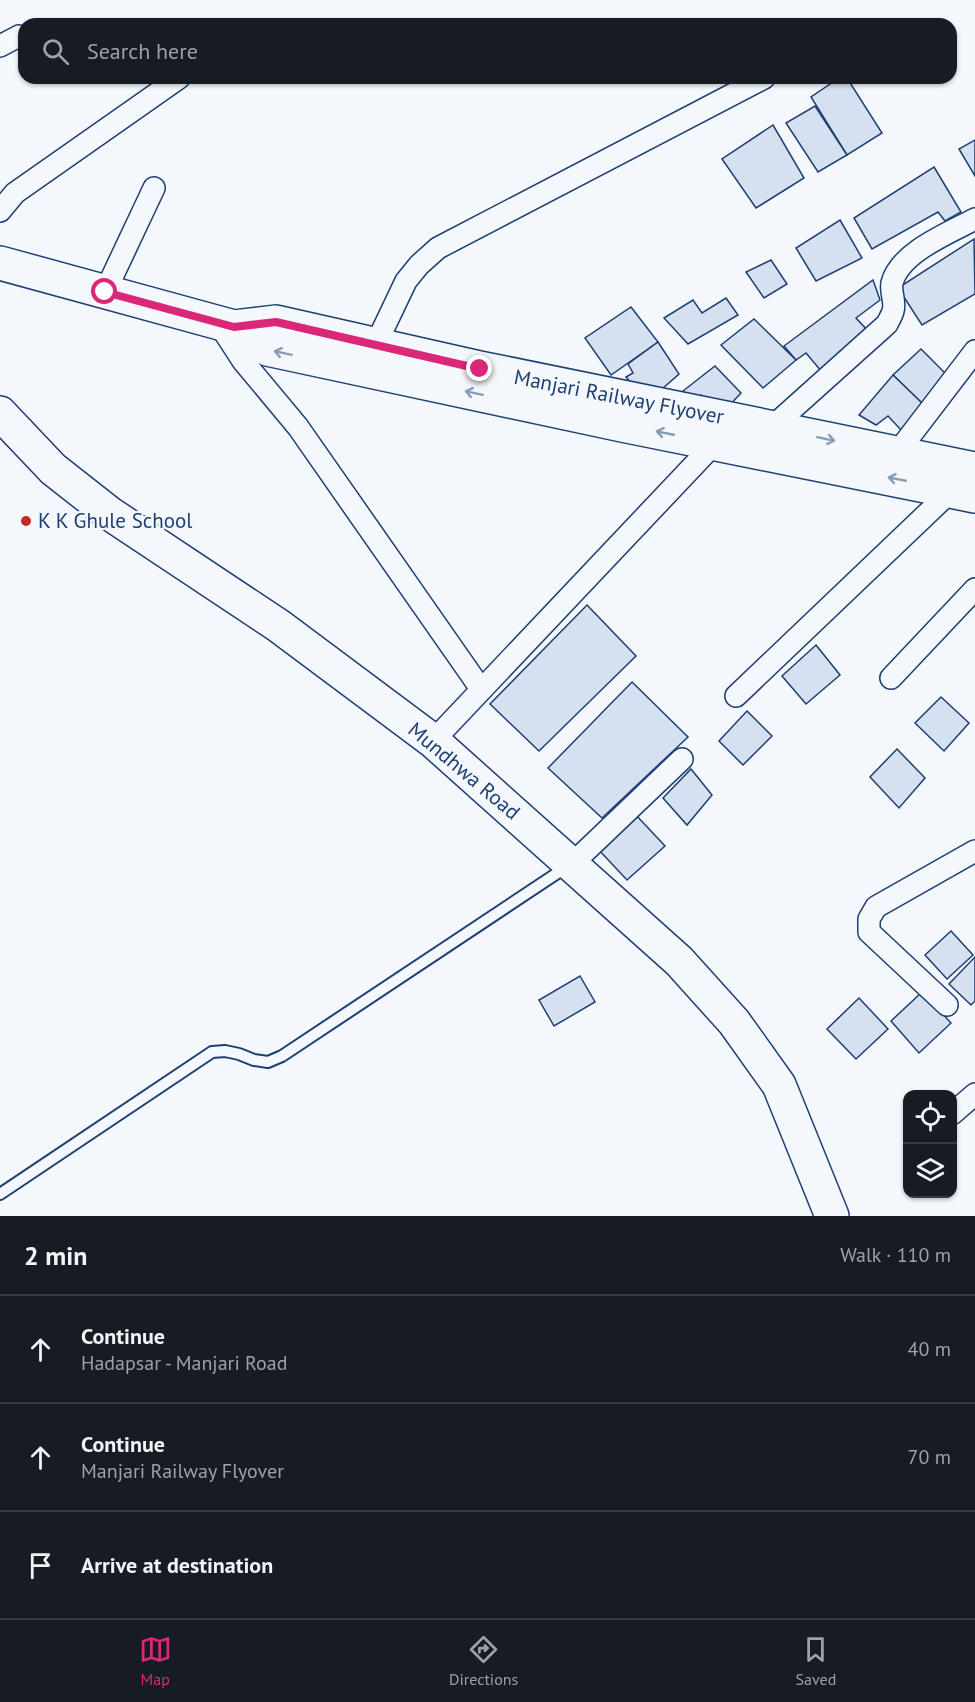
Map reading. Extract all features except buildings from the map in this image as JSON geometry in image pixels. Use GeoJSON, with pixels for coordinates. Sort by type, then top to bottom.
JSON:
{"type":"FeatureCollection","features":[{"type":"Feature","properties":{"kind":"main road"},"geometry":{"type":"LineString","coordinates":[[0,263],[226,324]]}},
{"type":"Feature","properties":{"kind":"main road","name":"Manjari Railway Flyover"},"geometry":{"type":"LineString","coordinates":[[226,324],[276,322],[480,369],[717,430]]}},
{"type":"Feature","properties":{"kind":"main road","name":"Manjari Railway Flyover"},"geometry":{"type":"LineString","coordinates":[[226,324],[267,349],[717,430],[967,485]]}},
{"type":"Feature","properties":{"kind":"main road","name":"Mundhwa Road"},"geometry":{"type":"LineString","coordinates":[[0,413],[53,469],[109,513],[279,626],[432,741],[679,962],[734,1022],[779,1085],[832,1216]]}},
{"type":"Feature","properties":{"kind":"main road","name":"Manjari Railway Flyover"},"geometry":{"type":"LineString","coordinates":[[768,440],[897,453],[967,485]]}},
{"type":"Feature","properties":{"kind":"street"},"geometry":{"type":"LineString","coordinates":[[0,46],[18,37]]}},
{"type":"Feature","properties":{"kind":"street"},"geometry":{"type":"LineString","coordinates":[[0,211],[15,193],[170,84]]}},
{"type":"Feature","properties":{"kind":"street"},"geometry":{"type":"LineString","coordinates":[[376,344],[406,282],[419,265],[438,248],[752,84]]}},
{"type":"Feature","properties":{"kind":"street"},"geometry":{"type":"LineString","coordinates":[[105,292],[154,188]]}},
{"type":"Feature","properties":{"kind":"street"},"geometry":{"type":"LineString","coordinates":[[768,440],[887,324],[894,309],[892,285],[897,271],[907,260],[921,249],[975,219]]}},
{"type":"Feature","properties":{"kind":"street"},"geometry":{"type":"LineString","coordinates":[[226,324],[243,361],[298,428],[481,689]]}},
{"type":"Feature","properties":{"kind":"street"},"geometry":{"type":"LineString","coordinates":[[897,453],[975,351]]}},
{"type":"Feature","properties":{"kind":"street"},"geometry":{"type":"LineString","coordinates":[[432,741],[717,430]]}},
{"type":"Feature","properties":{"kind":"street"},"geometry":{"type":"LineString","coordinates":[[736,696],[967,485]]}},
{"type":"Feature","properties":{"kind":"street"},"geometry":{"type":"LineString","coordinates":[[891,678],[975,589]]}},
{"type":"Feature","properties":{"kind":"street"},"geometry":{"type":"LineString","coordinates":[[572,864],[682,759]]}},
{"type":"Feature","properties":{"kind":"street"},"geometry":{"type":"LineString","coordinates":[[946,1005],[869,932],[869,919],[876,907],[975,851]]}},
{"type":"Feature","properties":{"kind":"street"},"geometry":{"type":"LineString","coordinates":[[957,1110],[975,1094]]}},
{"type":"Feature","properties":{"kind":"lane"},"geometry":{"type":"LineString","coordinates":[[0,1194],[212,1052],[225,1050],[254,1060],[268,1062],[282,1056],[572,864]]}},
{"type":"Feature","properties":{"kind":"place","name":"K K Ghule School"},"geometry":{"type":"Point","coordinates":[26,521]}},
{"type":"Feature","properties":{"kind":"route"},"geometry":{"type":"LineString","coordinates":[[105,292],[234,327],[276,322],[480,369]]}}]}
